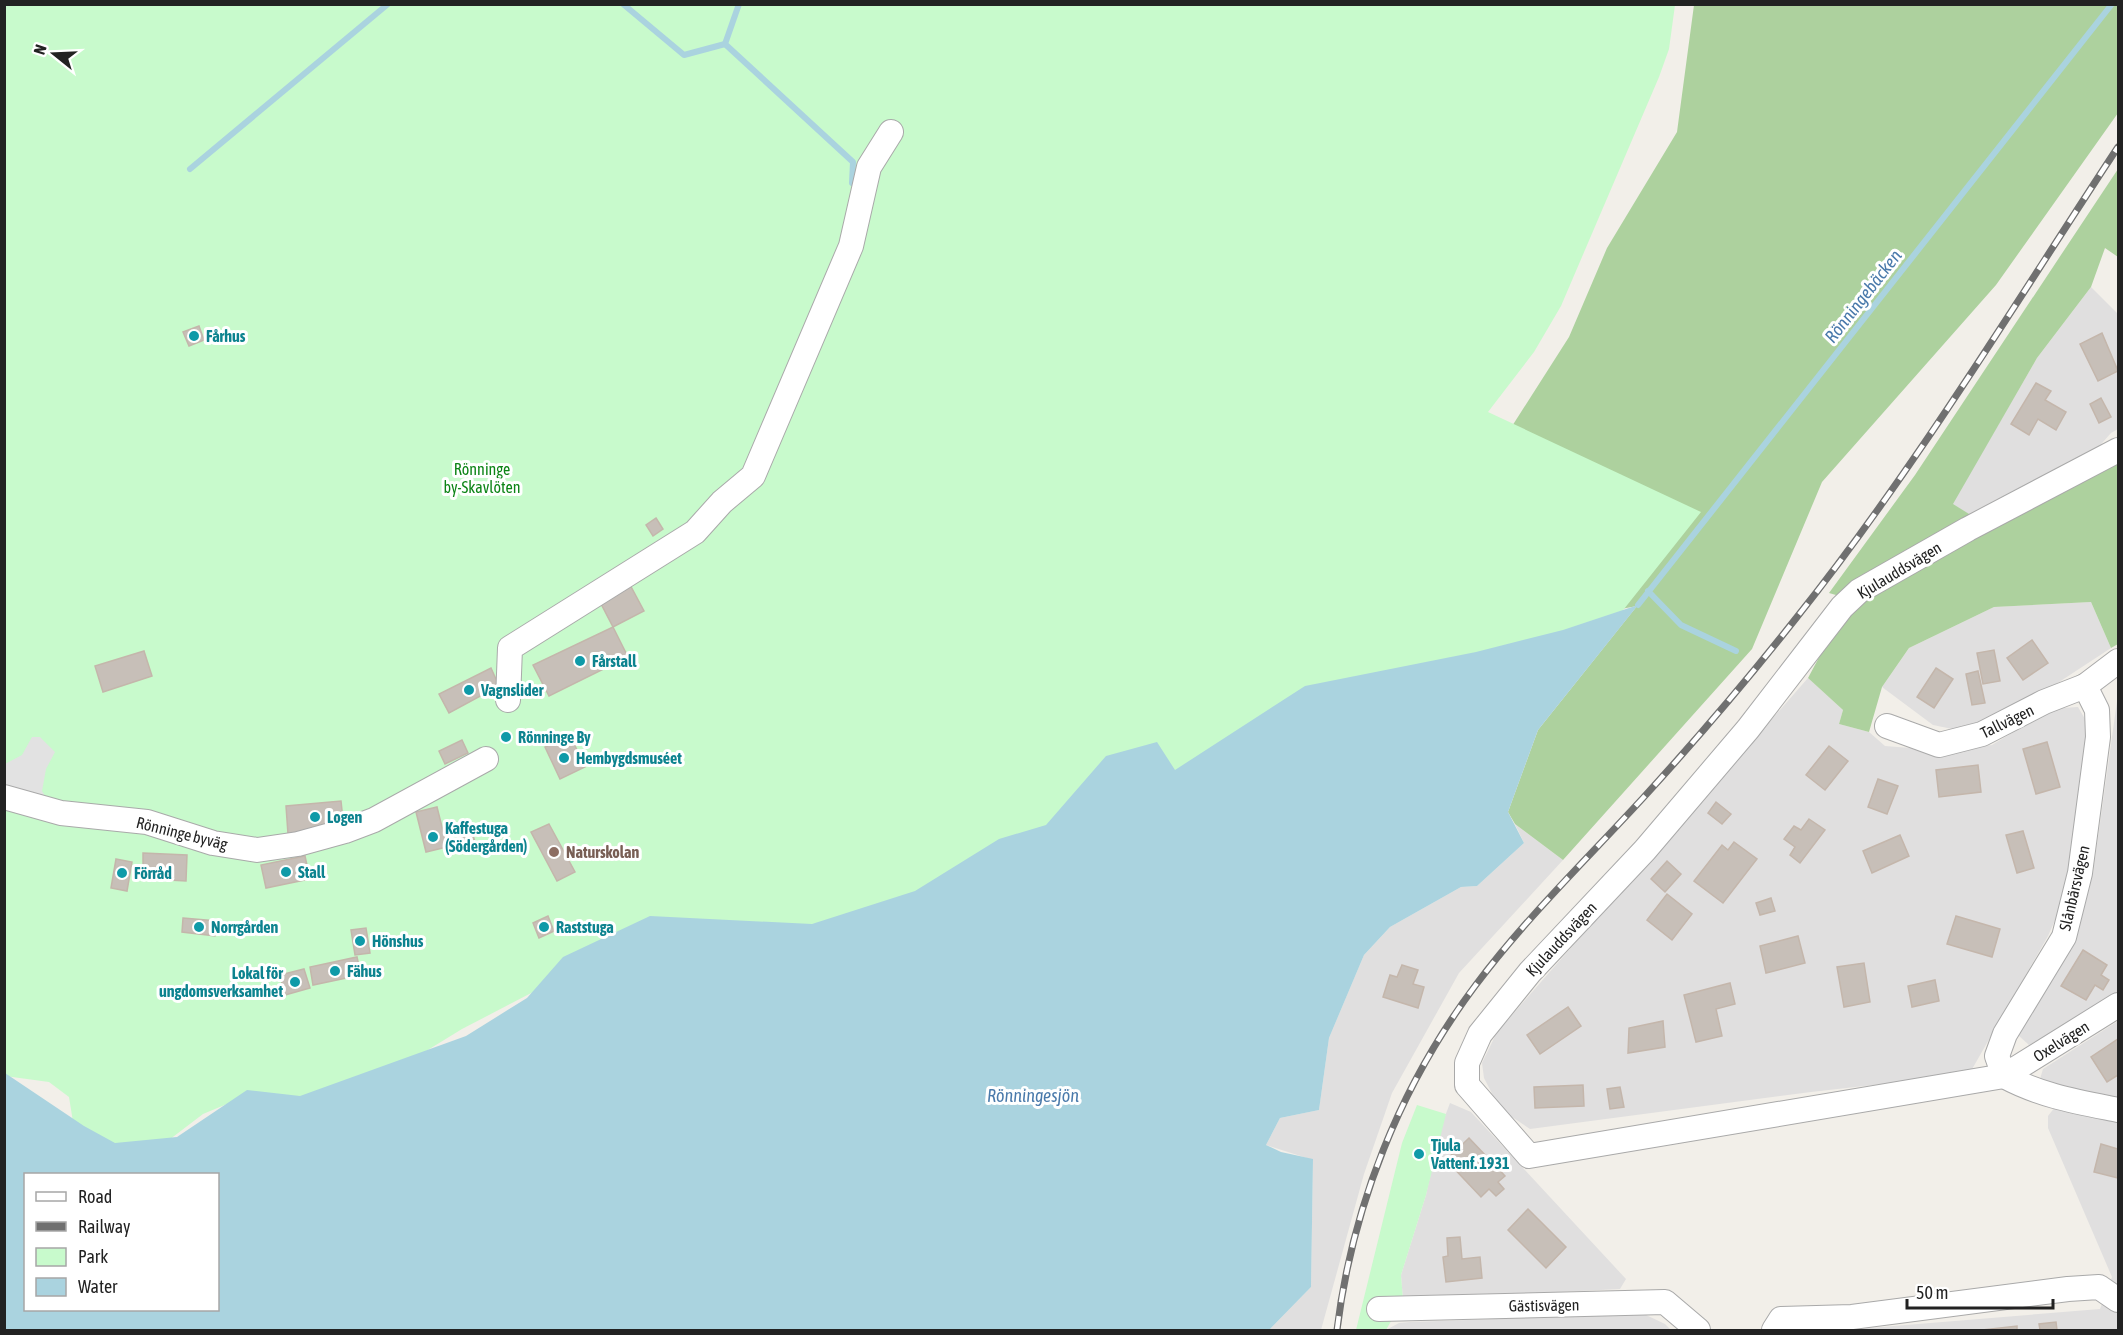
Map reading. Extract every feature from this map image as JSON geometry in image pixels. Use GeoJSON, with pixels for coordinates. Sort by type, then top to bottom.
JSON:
{"type":"FeatureCollection","features":[{"type":"Feature","properties":{"kind":"street"},"geometry":{"type":"LineString","coordinates":[[508,700],[510,648],[694,532],[753,476],[851,246],[869,167],[891,132]]}},
{"type":"Feature","properties":{"kind":"street","name":"Kjulauddsvägen"},"geometry":{"type":"LineString","coordinates":[[2004,1076],[1529,1156],[1467,1085],[1467,1063],[1480,1034],[1530,972],[1645,849],[1748,729],[1842,607],[1859,591],[1878,580],[2118,450]]}},
{"type":"Feature","properties":{"kind":"street","name":"Tallvägen"},"geometry":{"type":"LineString","coordinates":[[1887,726],[1939,745],[1982,734],[2044,702],[2085,686],[2118,661]]}},
{"type":"Feature","properties":{"kind":"street","name":"Slånbärsvägen"},"geometry":{"type":"LineString","coordinates":[[2004,1076],[1997,1056],[2005,1034],[2064,937],[2080,873],[2098,736],[2097,710],[2085,686]]}},
{"type":"Feature","properties":{"kind":"street","name":"Rönninge byväg"},"geometry":{"type":"LineString","coordinates":[[4,797],[61,813],[147,822],[213,843],[257,850],[298,844],[362,825],[486,759]]}},
{"type":"Feature","properties":{"kind":"street","name":"Oxelvägen"},"geometry":{"type":"LineString","coordinates":[[2004,1076],[2118,1005]]}},
{"type":"Feature","properties":{"kind":"street"},"geometry":{"type":"LineString","coordinates":[[2004,1076],[2042,1094],[2118,1110]]}},
{"type":"Feature","properties":{"kind":"street"},"geometry":{"type":"LineString","coordinates":[[1778,1325],[2099,1287],[2118,1300]]}},
{"type":"Feature","properties":{"kind":"street","name":"Gästisvägen"},"geometry":{"type":"LineString","coordinates":[[1379,1309],[1665,1302],[1698,1330]]}},
{"type":"Feature","properties":{"kind":"shaded area"},"geometry":{"type":"Polygon","coordinates":[[[2091,287],[2118,314],[2118,429],[2111,433],[2088,459],[1974,517],[1952,504],[2037,358],[2091,287]]]}},
{"type":"Feature","properties":{"kind":"shaded area"},"geometry":{"type":"Polygon","coordinates":[[[2091,602],[2111,648],[2001,720],[1967,732],[1933,725],[1882,687],[1909,648],[1994,607],[2091,602]]]}},
{"type":"Feature","properties":{"kind":"shaded area"},"geometry":{"type":"Polygon","coordinates":[[[1808,678],[1843,710],[1839,724],[1869,732],[1885,746],[1948,751],[1992,745],[2035,719],[2061,708],[2078,707],[2085,719],[2089,746],[2067,893],[2048,936],[1971,1071],[1953,1076],[1530,1129],[1500,1109],[1484,1078],[1482,1063],[1497,1032],[1808,678]]]}},
{"type":"Feature","properties":{"kind":"shaded area"},"geometry":{"type":"Polygon","coordinates":[[[2118,694],[2118,996],[2029,1045],[2018,1035],[2077,929],[2093,873],[2118,694]]]}},
{"type":"Feature","properties":{"kind":"shaded area"},"geometry":{"type":"Polygon","coordinates":[[[32,737],[40,737],[55,752],[46,769],[42,791],[48,801],[5,808],[5,764],[22,755],[32,737]]]}},
{"type":"Feature","properties":{"kind":"shaded area"},"geometry":{"type":"Polygon","coordinates":[[[1515,824],[1563,860],[1459,973],[1392,1093],[1364,1174],[1321,1330],[1269,1330],[1311,1287],[1313,1160],[1266,1145],[1280,1118],[1319,1110],[1329,1038],[1364,955],[1390,927],[1461,887],[1477,886],[1524,843],[1515,824]]]}},
{"type":"Feature","properties":{"kind":"shaded area"},"geometry":{"type":"Polygon","coordinates":[[[2118,1021],[2118,1099],[2061,1090],[2040,1079],[2043,1069],[2118,1021]]]}},
{"type":"Feature","properties":{"kind":"shaded area"},"geometry":{"type":"Polygon","coordinates":[[[1450,1103],[1471,1112],[1626,1279],[1620,1289],[1403,1300],[1401,1275],[1426,1195],[1441,1127],[1450,1103]]]}},
{"type":"Feature","properties":{"kind":"shaded area"},"geometry":{"type":"Polygon","coordinates":[[[2055,1107],[2118,1120],[2118,1330],[1845,1330],[2100,1309],[2112,1277],[2048,1128],[2048,1116],[2055,1107]]]}},
{"type":"Feature","properties":{"kind":"shaded area"},"geometry":{"type":"Polygon","coordinates":[[[1644,1314],[1665,1324],[1671,1330],[1386,1330],[1399,1323],[1410,1322],[1644,1314]]]}},
{"type":"Feature","properties":{"kind":"green space","name":"Rönninge by-Skavlöten"},"geometry":{"type":"Polygon","coordinates":[[[4,5],[1675,5],[1669,49],[1659,77],[1561,306],[1534,352],[1488,412],[1701,512],[1601,638],[1055,823],[900,920],[613,933],[605,937],[577,964],[539,989],[462,1029],[418,1056],[354,1077],[336,1092],[298,1107],[227,1104],[203,1114],[165,1143],[102,1148],[74,1128],[69,1097],[49,1082],[5,1076],[4,5]]]}},
{"type":"Feature","properties":{"kind":"green space"},"geometry":{"type":"Polygon","coordinates":[[[1694,5],[2118,5],[2118,113],[1996,285],[1822,482],[1752,649],[1563,860],[1515,824],[1508,812],[1538,730],[1637,606],[1311,667],[1500,445],[1569,337],[1607,248],[1677,132],[1694,5]]]}},
{"type":"Feature","properties":{"kind":"green space"},"geometry":{"type":"Polygon","coordinates":[[[2118,169],[2118,257],[2105,248],[2091,287],[2037,358],[1953,504],[1974,517],[1843,597],[1829,593],[1915,475],[2118,169]]]}},
{"type":"Feature","properties":{"kind":"green space"},"geometry":{"type":"Polygon","coordinates":[[[2118,457],[2118,644],[2111,648],[2091,602],[1994,607],[1909,648],[1882,687],[1869,732],[1839,724],[1843,710],[1808,678],[1839,620],[1854,604],[2118,457]]]}},
{"type":"Feature","properties":{"kind":"green space"},"geometry":{"type":"Polygon","coordinates":[[[1417,1105],[1446,1114],[1426,1195],[1401,1275],[1403,1300],[1386,1330],[1356,1330],[1402,1143],[1417,1105]]]}},
{"type":"Feature","properties":{"kind":"water","name":"Rönningesjön"},"geometry":{"type":"Polygon","coordinates":[[[1638,605],[1538,730],[1508,812],[1524,843],[1477,886],[1461,887],[1390,927],[1364,955],[1329,1038],[1319,1110],[1280,1118],[1266,1145],[1281,1152],[1313,1159],[1311,1287],[1269,1330],[5,1330],[5,1073],[84,1126],[115,1143],[177,1137],[247,1090],[300,1096],[466,1036],[527,998],[563,957],[650,916],[812,924],[915,891],[999,839],[1046,825],[1106,756],[1157,742],[1175,770],[1305,686],[1476,652],[1563,630],[1638,605]]]}},
{"type":"Feature","properties":{"kind":"building","name":"Fårhus"},"geometry":{"type":"Polygon","coordinates":[[[199,326],[204,340],[189,346],[183,332],[199,326]]]}},
{"type":"Feature","properties":{"kind":"building"},"geometry":{"type":"Polygon","coordinates":[[[2102,333],[2118,371],[2098,381],[2080,344],[2102,333]]]}},
{"type":"Feature","properties":{"kind":"building"},"geometry":{"type":"Polygon","coordinates":[[[2036,383],[2051,391],[2045,400],[2066,412],[2056,430],[2038,419],[2029,435],[2011,424],[2036,383]]]}},
{"type":"Feature","properties":{"kind":"building"},"geometry":{"type":"Polygon","coordinates":[[[2101,398],[2111,417],[2099,423],[2090,404],[2101,398]]]}},
{"type":"Feature","properties":{"kind":"building"},"geometry":{"type":"Polygon","coordinates":[[[656,518],[663,529],[653,536],[646,525],[656,518]]]}},
{"type":"Feature","properties":{"kind":"building"},"geometry":{"type":"Polygon","coordinates":[[[628,581],[644,611],[613,627],[597,596],[628,581]]]}},
{"type":"Feature","properties":{"kind":"building","name":"Fårstall"},"geometry":{"type":"Polygon","coordinates":[[[613,627],[628,657],[549,696],[533,665],[613,627]]]}},
{"type":"Feature","properties":{"kind":"building"},"geometry":{"type":"Polygon","coordinates":[[[2032,640],[2048,663],[2023,680],[2007,658],[2032,640]]]}},
{"type":"Feature","properties":{"kind":"building"},"geometry":{"type":"Polygon","coordinates":[[[1994,650],[2000,681],[1983,684],[1977,653],[1994,650]]]}},
{"type":"Feature","properties":{"kind":"building"},"geometry":{"type":"Polygon","coordinates":[[[144,651],[152,676],[103,692],[95,666],[144,651]]]}},
{"type":"Feature","properties":{"kind":"building","name":"Vagnslider"},"geometry":{"type":"Polygon","coordinates":[[[491,668],[499,686],[449,713],[439,694],[491,668]]]}},
{"type":"Feature","properties":{"kind":"building"},"geometry":{"type":"Polygon","coordinates":[[[1936,668],[1953,679],[1934,708],[1917,697],[1936,668]]]}},
{"type":"Feature","properties":{"kind":"building"},"geometry":{"type":"Polygon","coordinates":[[[1978,671],[1985,703],[1972,705],[1966,674],[1978,671]]]}},
{"type":"Feature","properties":{"kind":"building"},"geometry":{"type":"Polygon","coordinates":[[[570,735],[585,767],[560,779],[545,747],[570,735]]]}},
{"type":"Feature","properties":{"kind":"building"},"geometry":{"type":"Polygon","coordinates":[[[462,740],[468,753],[445,764],[439,751],[462,740]]]}},
{"type":"Feature","properties":{"kind":"building"},"geometry":{"type":"Polygon","coordinates":[[[2047,742],[2060,787],[2036,794],[2023,749],[2047,742]]]}},
{"type":"Feature","properties":{"kind":"building"},"geometry":{"type":"Polygon","coordinates":[[[1829,746],[1848,761],[1825,790],[1806,775],[1829,746]]]}},
{"type":"Feature","properties":{"kind":"building"},"geometry":{"type":"Polygon","coordinates":[[[1978,765],[1981,792],[1939,797],[1936,770],[1978,765]]]}},
{"type":"Feature","properties":{"kind":"building"},"geometry":{"type":"Polygon","coordinates":[[[1878,779],[1898,786],[1887,814],[1868,807],[1878,779]]]}},
{"type":"Feature","properties":{"kind":"building","name":"Logen"},"geometry":{"type":"Polygon","coordinates":[[[341,801],[344,829],[288,834],[286,806],[341,801]]]}},
{"type":"Feature","properties":{"kind":"building"},"geometry":{"type":"Polygon","coordinates":[[[1716,802],[1731,814],[1722,824],[1708,813],[1716,802]]]}},
{"type":"Feature","properties":{"kind":"building","name":"Kaffestuga (Södergården)"},"geometry":{"type":"Polygon","coordinates":[[[437,807],[447,847],[426,852],[416,812],[437,807]]]}},
{"type":"Feature","properties":{"kind":"building"},"geometry":{"type":"Polygon","coordinates":[[[1809,819],[1825,830],[1800,863],[1790,855],[1795,847],[1784,839],[1794,826],[1801,830],[1809,819]]]}},
{"type":"Feature","properties":{"kind":"building"},"geometry":{"type":"Polygon","coordinates":[[[549,824],[575,872],[557,881],[531,832],[549,824]]]}},
{"type":"Feature","properties":{"kind":"building"},"geometry":{"type":"Polygon","coordinates":[[[471,829],[476,845],[461,849],[456,833],[471,829]]]}},
{"type":"Feature","properties":{"kind":"building"},"geometry":{"type":"Polygon","coordinates":[[[2023,831],[2034,868],[2017,873],[2006,835],[2023,831]]]}},
{"type":"Feature","properties":{"kind":"building"},"geometry":{"type":"Polygon","coordinates":[[[1900,835],[1909,856],[1872,873],[1863,851],[1900,835]]]}},
{"type":"Feature","properties":{"kind":"building"},"geometry":{"type":"Polygon","coordinates":[[[1734,842],[1757,859],[1723,903],[1694,881],[1722,845],[1728,850],[1734,842]]]}},
{"type":"Feature","properties":{"kind":"building"},"geometry":{"type":"Polygon","coordinates":[[[143,853],[187,855],[186,881],[169,880],[169,872],[143,870],[143,853]]]}},
{"type":"Feature","properties":{"kind":"building","name":"Stall"},"geometry":{"type":"Polygon","coordinates":[[[305,856],[310,879],[266,888],[261,865],[305,856]]]}},
{"type":"Feature","properties":{"kind":"building","name":"Förråd"},"geometry":{"type":"Polygon","coordinates":[[[116,859],[132,862],[127,891],[111,888],[116,859]]]}},
{"type":"Feature","properties":{"kind":"building"},"geometry":{"type":"Polygon","coordinates":[[[1667,861],[1681,874],[1665,892],[1651,879],[1667,861]]]}},
{"type":"Feature","properties":{"kind":"building"},"geometry":{"type":"Polygon","coordinates":[[[1667,894],[1692,914],[1672,940],[1647,920],[1667,894]]]}},
{"type":"Feature","properties":{"kind":"building"},"geometry":{"type":"Polygon","coordinates":[[[1771,898],[1775,911],[1760,915],[1756,903],[1771,898]]]}},
{"type":"Feature","properties":{"kind":"building","name":"Raststuga"},"geometry":{"type":"Polygon","coordinates":[[[548,916],[554,931],[539,938],[533,923],[548,916]]]}},
{"type":"Feature","properties":{"kind":"building"},"geometry":{"type":"Polygon","coordinates":[[[1956,916],[2000,929],[1992,957],[1947,944],[1956,916]]]}},
{"type":"Feature","properties":{"kind":"building","name":"Norrgården"},"geometry":{"type":"Polygon","coordinates":[[[183,918],[217,921],[215,936],[182,932],[183,918]]]}},
{"type":"Feature","properties":{"kind":"building","name":"Hönshus"},"geometry":{"type":"Polygon","coordinates":[[[366,928],[370,953],[355,955],[351,930],[366,928]]]}},
{"type":"Feature","properties":{"kind":"building"},"geometry":{"type":"Polygon","coordinates":[[[1798,936],[1805,963],[1766,973],[1760,946],[1798,936]]]}},
{"type":"Feature","properties":{"kind":"building"},"geometry":{"type":"Polygon","coordinates":[[[2083,950],[2107,965],[2101,975],[2109,980],[2103,990],[2095,985],[2086,1000],[2061,986],[2083,950]]]}},
{"type":"Feature","properties":{"kind":"building","name":"Fähus"},"geometry":{"type":"Polygon","coordinates":[[[357,957],[361,975],[313,985],[310,967],[357,957]]]}},
{"type":"Feature","properties":{"kind":"building"},"geometry":{"type":"Polygon","coordinates":[[[1864,963],[1870,1002],[1844,1007],[1837,967],[1864,963]]]}},
{"type":"Feature","properties":{"kind":"building"},"geometry":{"type":"Polygon","coordinates":[[[1402,965],[1418,970],[1413,984],[1424,987],[1418,1008],[1383,997],[1390,975],[1397,977],[1402,965]]]}},
{"type":"Feature","properties":{"kind":"building","name":"Lokal för ungdomsverksamhet"},"geometry":{"type":"Polygon","coordinates":[[[304,969],[310,988],[285,995],[280,975],[304,969]]]}},
{"type":"Feature","properties":{"kind":"building"},"geometry":{"type":"Polygon","coordinates":[[[1935,980],[1939,1001],[1912,1007],[1908,986],[1935,980]]]}},
{"type":"Feature","properties":{"kind":"building"},"geometry":{"type":"Polygon","coordinates":[[[1730,983],[1735,1004],[1716,1009],[1722,1036],[1696,1042],[1684,995],[1730,983]]]}},
{"type":"Feature","properties":{"kind":"building"},"geometry":{"type":"Polygon","coordinates":[[[1568,1007],[1581,1026],[1540,1054],[1527,1035],[1568,1007]]]}},
{"type":"Feature","properties":{"kind":"building"},"geometry":{"type":"Polygon","coordinates":[[[1663,1021],[1665,1047],[1628,1053],[1629,1028],[1663,1021]]]}},
{"type":"Feature","properties":{"kind":"building"},"geometry":{"type":"Polygon","coordinates":[[[2118,1039],[2118,1075],[2107,1082],[2091,1057],[2118,1039]]]}},
{"type":"Feature","properties":{"kind":"building"},"geometry":{"type":"Polygon","coordinates":[[[1583,1085],[1584,1106],[1535,1108],[1534,1087],[1583,1085]]]}},
{"type":"Feature","properties":{"kind":"building"},"geometry":{"type":"Polygon","coordinates":[[[1620,1087],[1624,1107],[1610,1109],[1607,1089],[1620,1087]]]}},
{"type":"Feature","properties":{"kind":"building"},"geometry":{"type":"Polygon","coordinates":[[[1469,1138],[1505,1176],[1498,1182],[1504,1189],[1496,1196],[1489,1189],[1481,1197],[1446,1160],[1469,1138]]]}},
{"type":"Feature","properties":{"kind":"building"},"geometry":{"type":"Polygon","coordinates":[[[2101,1144],[2118,1149],[2118,1178],[2094,1172],[2101,1144]]]}},
{"type":"Feature","properties":{"kind":"building"},"geometry":{"type":"Polygon","coordinates":[[[1528,1209],[1566,1247],[1546,1268],[1508,1230],[1528,1209]]]}},
{"type":"Feature","properties":{"kind":"building"},"geometry":{"type":"Polygon","coordinates":[[[1460,1237],[1462,1259],[1480,1257],[1482,1278],[1446,1282],[1443,1257],[1448,1256],[1447,1238],[1460,1237]]]}},
{"type":"Feature","properties":{"kind":"building"},"geometry":{"type":"Polygon","coordinates":[[[2056,1322],[2057,1330],[2040,1330],[2039,1324],[2056,1322]]]}},
{"type":"Feature","properties":{"kind":"building"},"geometry":{"type":"Polygon","coordinates":[[[2017,1326],[2017,1330],[1982,1330],[2017,1326]]]}},
{"type":"Feature","properties":{"kind":"waterway"},"geometry":{"type":"LineString","coordinates":[[190,169],[388,4]]}},
{"type":"Feature","properties":{"kind":"waterway"},"geometry":{"type":"LineString","coordinates":[[623,4],[684,55],[725,44]]}},
{"type":"Feature","properties":{"kind":"waterway"},"geometry":{"type":"LineString","coordinates":[[739,4],[725,44],[853,162],[852,183]]}},
{"type":"Feature","properties":{"kind":"waterway","name":"Rönningebäcken"},"geometry":{"type":"LineString","coordinates":[[1638,605],[2112,4]]}},
{"type":"Feature","properties":{"kind":"waterway"},"geometry":{"type":"LineString","coordinates":[[1648,591],[1681,625],[1736,651]]}},
{"type":"Feature","properties":{"kind":"railway"},"geometry":{"type":"LineString","coordinates":[[1337,1330],[1354,1238],[1367,1193],[1402,1106],[1448,1024],[1514,937],[1702,732],[1840,561],[1963,386],[2118,147]]}},
{"type":"Feature","properties":{"kind":"place","name":"Fårhus"},"geometry":{"type":"Point","coordinates":[194,336]}},
{"type":"Feature","properties":{"kind":"place","name":"Fårstall"},"geometry":{"type":"Point","coordinates":[580,661]}},
{"type":"Feature","properties":{"kind":"place","name":"Vagnslider"},"geometry":{"type":"Point","coordinates":[469,690]}},
{"type":"Feature","properties":{"kind":"place","name":"Rönninge By"},"geometry":{"type":"Point","coordinates":[506,737]}},
{"type":"Feature","properties":{"kind":"place","name":"Hembygdsmuséet"},"geometry":{"type":"Point","coordinates":[564,758]}},
{"type":"Feature","properties":{"kind":"place","name":"Logen"},"geometry":{"type":"Point","coordinates":[315,817]}},
{"type":"Feature","properties":{"kind":"place","name":"Kaffestuga (Södergården)"},"geometry":{"type":"Point","coordinates":[433,837]}},
{"type":"Feature","properties":{"kind":"place","name":"Naturskolan"},"geometry":{"type":"Point","coordinates":[554,852]}},
{"type":"Feature","properties":{"kind":"place","name":"Stall"},"geometry":{"type":"Point","coordinates":[286,872]}},
{"type":"Feature","properties":{"kind":"place","name":"Förråd"},"geometry":{"type":"Point","coordinates":[122,873]}},
{"type":"Feature","properties":{"kind":"place","name":"Norrgården"},"geometry":{"type":"Point","coordinates":[199,927]}},
{"type":"Feature","properties":{"kind":"place","name":"Raststuga"},"geometry":{"type":"Point","coordinates":[544,927]}},
{"type":"Feature","properties":{"kind":"place","name":"Hönshus"},"geometry":{"type":"Point","coordinates":[360,941]}},
{"type":"Feature","properties":{"kind":"place","name":"Fähus"},"geometry":{"type":"Point","coordinates":[335,971]}},
{"type":"Feature","properties":{"kind":"place","name":"Lokal för ungdomsverksamhet"},"geometry":{"type":"Point","coordinates":[295,982]}},
{"type":"Feature","properties":{"kind":"place","name":"Tjula Vattenf. 1931"},"geometry":{"type":"Point","coordinates":[1419,1154]}}]}
